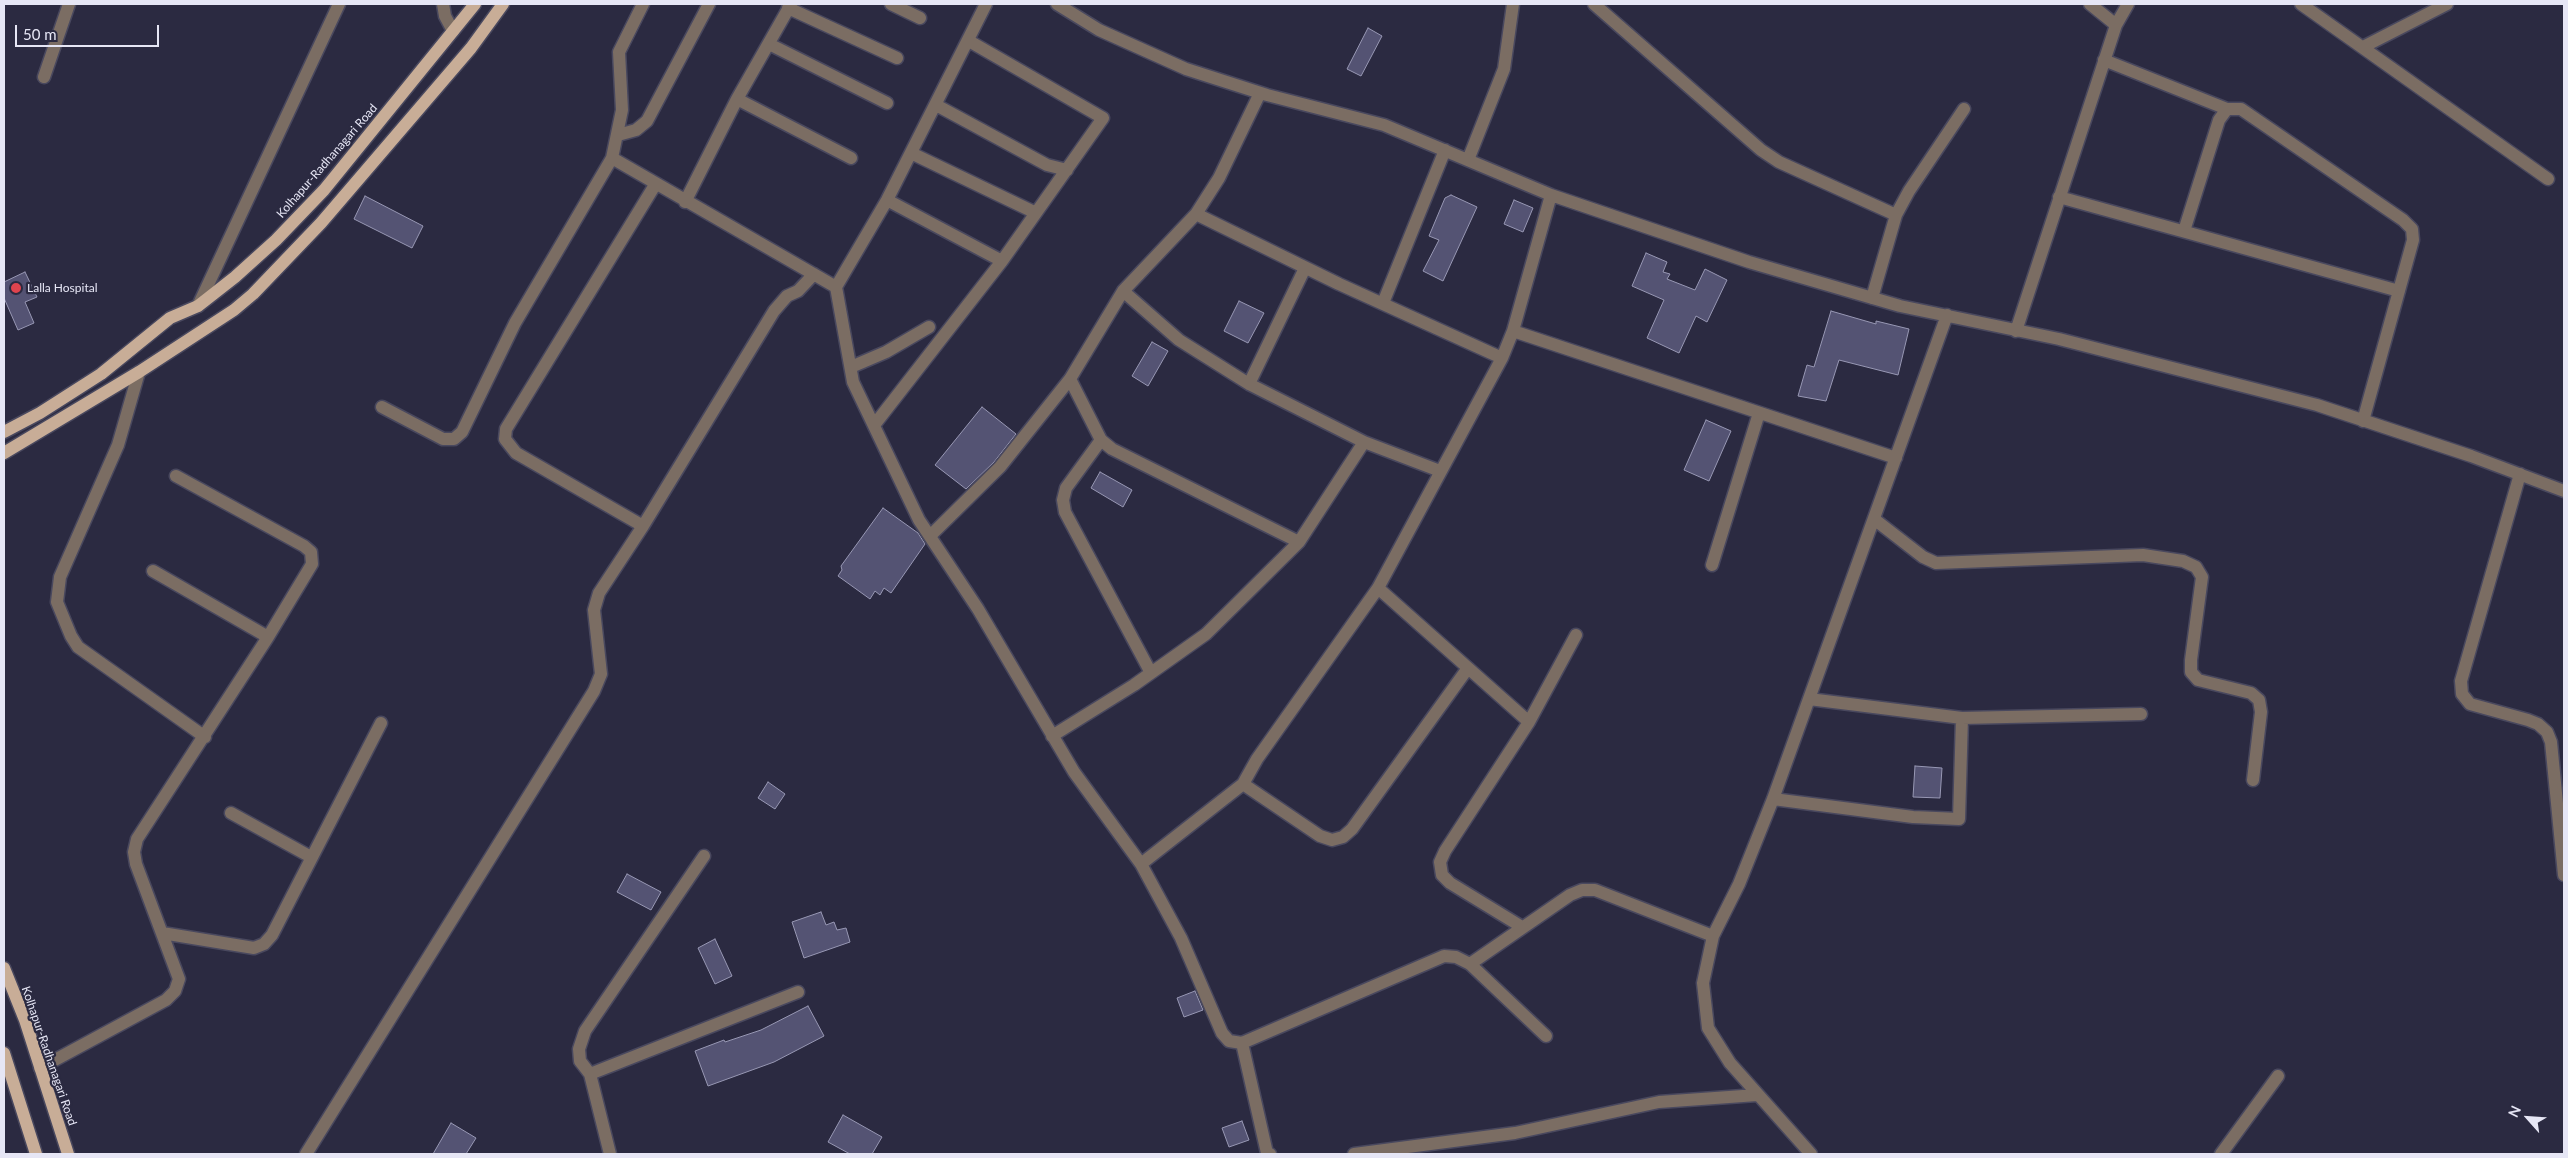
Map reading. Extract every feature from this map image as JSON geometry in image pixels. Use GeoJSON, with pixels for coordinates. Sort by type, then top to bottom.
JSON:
{"type":"FeatureCollection","features":[{"type":"Feature","properties":{"kind":"main road","name":"Kolhapur-Radhanagari Road"},"geometry":{"type":"LineString","coordinates":[[4,432],[40,413],[93,378],[170,318],[198,306],[269,246],[324,190],[475,4]]}},
{"type":"Feature","properties":{"kind":"main road"},"geometry":{"type":"LineString","coordinates":[[4,453],[139,372],[234,310],[253,294],[321,223],[471,48],[503,4]]}},
{"type":"Feature","properties":{"kind":"main road","name":"Kolhapur-Radhanagari Road"},"geometry":{"type":"LineString","coordinates":[[4,968],[25,1020],[68,1154]]}},
{"type":"Feature","properties":{"kind":"main road"},"geometry":{"type":"LineString","coordinates":[[4,1053],[36,1154]]}},
{"type":"Feature","properties":{"kind":"street"},"geometry":{"type":"LineString","coordinates":[[44,77],[69,4]]}},
{"type":"Feature","properties":{"kind":"street"},"geometry":{"type":"LineString","coordinates":[[198,306],[339,4]]}},
{"type":"Feature","properties":{"kind":"street"},"geometry":{"type":"LineString","coordinates":[[443,4],[445,16],[454,32]]}},
{"type":"Feature","properties":{"kind":"street"},"geometry":{"type":"LineString","coordinates":[[382,407],[443,439],[454,439],[462,432],[515,323],[612,158],[622,110],[619,52],[643,4]]}},
{"type":"Feature","properties":{"kind":"street"},"geometry":{"type":"LineString","coordinates":[[618,134],[636,130],[647,120],[709,4]]}},
{"type":"Feature","properties":{"kind":"street"},"geometry":{"type":"LineString","coordinates":[[891,4],[920,18]]}},
{"type":"Feature","properties":{"kind":"street"},"geometry":{"type":"LineString","coordinates":[[986,4],[969,41],[887,200],[836,287],[853,382],[875,424],[888,457],[930,536],[978,610],[1074,772],[1141,864],[1181,938],[1222,1033],[1229,1041],[1242,1043],[1444,956],[1456,956],[1470,964],[1546,1036]]}},
{"type":"Feature","properties":{"kind":"street"},"geometry":{"type":"LineString","coordinates":[[1057,4],[1099,30],[1156,56],[1260,93],[1384,125],[1551,195],[1749,262],[1872,298],[2144,360],[2317,405],[2520,474],[2564,491]]}},
{"type":"Feature","properties":{"kind":"street"},"geometry":{"type":"LineString","coordinates":[[1468,160],[1504,69],[1513,4]]}},
{"type":"Feature","properties":{"kind":"street"},"geometry":{"type":"LineString","coordinates":[[1594,4],[1761,150],[1779,162],[1896,215]]}},
{"type":"Feature","properties":{"kind":"street"},"geometry":{"type":"LineString","coordinates":[[2090,4],[2116,25]]}},
{"type":"Feature","properties":{"kind":"street"},"geometry":{"type":"LineString","coordinates":[[2016,331],[2104,60],[2116,25],[2128,4]]}},
{"type":"Feature","properties":{"kind":"street"},"geometry":{"type":"LineString","coordinates":[[2301,4],[2548,178]]}},
{"type":"Feature","properties":{"kind":"street"},"geometry":{"type":"LineString","coordinates":[[2363,47],[2447,4]]}},
{"type":"Feature","properties":{"kind":"street"},"geometry":{"type":"LineString","coordinates":[[684,202],[737,99],[789,6],[897,58]]}},
{"type":"Feature","properties":{"kind":"street"},"geometry":{"type":"LineString","coordinates":[[875,424],[1002,261],[1103,118],[969,41]]}},
{"type":"Feature","properties":{"kind":"street"},"geometry":{"type":"LineString","coordinates":[[769,44],[887,103]]}},
{"type":"Feature","properties":{"kind":"street"},"geometry":{"type":"LineString","coordinates":[[2104,60],[2227,109],[2241,109],[2253,115],[2403,220],[2412,229],[2412,240],[2399,291],[2363,421]]}},
{"type":"Feature","properties":{"kind":"street"},"geometry":{"type":"LineString","coordinates":[[930,536],[1000,467],[1070,379],[1123,291],[1196,214],[1219,178],[1260,93]]}},
{"type":"Feature","properties":{"kind":"street"},"geometry":{"type":"LineString","coordinates":[[737,99],[852,158]]}},
{"type":"Feature","properties":{"kind":"street"},"geometry":{"type":"LineString","coordinates":[[936,105],[1047,165],[1067,170]]}},
{"type":"Feature","properties":{"kind":"street"},"geometry":{"type":"LineString","coordinates":[[1872,298],[1896,215],[1909,190],[1964,109]]}},
{"type":"Feature","properties":{"kind":"street"},"geometry":{"type":"LineString","coordinates":[[2184,231],[2219,120],[2227,109]]}},
{"type":"Feature","properties":{"kind":"street"},"geometry":{"type":"LineString","coordinates":[[1383,303],[1445,150]]}},
{"type":"Feature","properties":{"kind":"street"},"geometry":{"type":"LineString","coordinates":[[911,153],[1036,213]]}},
{"type":"Feature","properties":{"kind":"street"},"geometry":{"type":"LineString","coordinates":[[612,158],[684,202],[836,287]]}},
{"type":"Feature","properties":{"kind":"street"},"geometry":{"type":"LineString","coordinates":[[1047,165],[1049,192]]}},
{"type":"Feature","properties":{"kind":"street"},"geometry":{"type":"LineString","coordinates":[[643,526],[516,453],[505,439],[506,428],[655,185]]}},
{"type":"Feature","properties":{"kind":"street"},"geometry":{"type":"LineString","coordinates":[[1141,864],[1243,784],[1257,759],[1378,588],[1502,358],[1513,332],[1551,195]]}},
{"type":"Feature","properties":{"kind":"street"},"geometry":{"type":"LineString","coordinates":[[2059,197],[2399,291]]}},
{"type":"Feature","properties":{"kind":"street"},"geometry":{"type":"LineString","coordinates":[[887,200],[1002,261]]}},
{"type":"Feature","properties":{"kind":"street"},"geometry":{"type":"LineString","coordinates":[[1196,214],[1305,268],[1502,358]]}},
{"type":"Feature","properties":{"kind":"street"},"geometry":{"type":"LineString","coordinates":[[1249,384],[1305,268]]}},
{"type":"Feature","properties":{"kind":"street"},"geometry":{"type":"LineString","coordinates":[[306,1154],[594,690],[601,674],[594,610],[599,593],[643,526],[774,311],[787,296],[798,291],[814,274]]}},
{"type":"Feature","properties":{"kind":"street"},"geometry":{"type":"LineString","coordinates":[[1123,291],[1179,340],[1249,384],[1364,442],[1440,471]]}},
{"type":"Feature","properties":{"kind":"street"},"geometry":{"type":"LineString","coordinates":[[1811,1154],[1730,1064],[1708,1028],[1703,983],[1713,936],[1739,884],[1773,799],[1947,315]]}},
{"type":"Feature","properties":{"kind":"street"},"geometry":{"type":"LineString","coordinates":[[851,367],[886,352],[928,327]]}},
{"type":"Feature","properties":{"kind":"street"},"geometry":{"type":"LineString","coordinates":[[1513,332],[1896,458]]}},
{"type":"Feature","properties":{"kind":"street"},"geometry":{"type":"LineString","coordinates":[[139,372],[118,445],[60,577],[57,602],[71,636],[88,656],[205,736]]}},
{"type":"Feature","properties":{"kind":"street"},"geometry":{"type":"LineString","coordinates":[[1070,379],[1101,440],[1112,449],[1299,542]]}},
{"type":"Feature","properties":{"kind":"street"},"geometry":{"type":"LineString","coordinates":[[1712,565],[1759,413]]}},
{"type":"Feature","properties":{"kind":"street"},"geometry":{"type":"LineString","coordinates":[[1101,440],[1066,488],[1063,500],[1065,512],[1152,673]]}},
{"type":"Feature","properties":{"kind":"street"},"geometry":{"type":"LineString","coordinates":[[1052,736],[1152,673],[1206,634],[1299,542],[1364,442]]}},
{"type":"Feature","properties":{"kind":"street"},"geometry":{"type":"LineString","coordinates":[[2520,474],[2462,681],[2462,694],[2470,704],[2528,720],[2538,724],[2546,732],[2551,742],[2564,875]]}},
{"type":"Feature","properties":{"kind":"street"},"geometry":{"type":"LineString","coordinates":[[40,1068],[166,1000],[175,991],[179,979],[136,864],[134,852],[137,839],[268,637],[312,564],[311,552],[304,546],[176,476]]}},
{"type":"Feature","properties":{"kind":"street"},"geometry":{"type":"LineString","coordinates":[[1874,519],[1923,557],[1936,563],[2143,555],[2183,561],[2196,567],[2202,577],[2191,672],[2198,680],[2251,693],[2259,700],[2261,712],[2253,780]]}},
{"type":"Feature","properties":{"kind":"street"},"geometry":{"type":"LineString","coordinates":[[153,572],[268,637]]}},
{"type":"Feature","properties":{"kind":"street"},"geometry":{"type":"LineString","coordinates":[[1378,588],[1529,722]]}},
{"type":"Feature","properties":{"kind":"street"},"geometry":{"type":"LineString","coordinates":[[1522,927],[1450,883],[1442,875],[1440,862],[1445,850],[1529,722],[1576,635]]}},
{"type":"Feature","properties":{"kind":"street"},"geometry":{"type":"LineString","coordinates":[[1243,784],[1320,836],[1332,840],[1343,837],[1352,829],[1468,668]]}},
{"type":"Feature","properties":{"kind":"street"},"geometry":{"type":"LineString","coordinates":[[1809,699],[1962,718],[2141,714]]}},
{"type":"Feature","properties":{"kind":"street"},"geometry":{"type":"LineString","coordinates":[[1773,799],[1913,817],[1959,819],[1962,718]]}},
{"type":"Feature","properties":{"kind":"street"},"geometry":{"type":"LineString","coordinates":[[162,933],[254,948],[264,944],[272,935],[381,723]]}},
{"type":"Feature","properties":{"kind":"street"},"geometry":{"type":"LineString","coordinates":[[231,813],[311,857]]}},
{"type":"Feature","properties":{"kind":"street"},"geometry":{"type":"LineString","coordinates":[[610,1154],[590,1074],[580,1061],[579,1049],[585,1031],[704,856]]}},
{"type":"Feature","properties":{"kind":"street"},"geometry":{"type":"LineString","coordinates":[[1470,964],[1570,895],[1582,890],[1595,890],[1713,936]]}},
{"type":"Feature","properties":{"kind":"street"},"geometry":{"type":"LineString","coordinates":[[590,1074],[798,992]]}},
{"type":"Feature","properties":{"kind":"street"},"geometry":{"type":"LineString","coordinates":[[1242,1043],[1267,1153],[1270,1154]]}},
{"type":"Feature","properties":{"kind":"street"},"geometry":{"type":"LineString","coordinates":[[2221,1154],[2278,1076]]}},
{"type":"Feature","properties":{"kind":"street"},"geometry":{"type":"LineString","coordinates":[[1354,1154],[1515,1133],[1659,1102],[1757,1095]]}},
{"type":"Feature","properties":{"kind":"building"},"geometry":{"type":"Polygon","coordinates":[[[1368,28],[1382,36],[1361,76],[1347,69],[1368,28]]]}},
{"type":"Feature","properties":{"kind":"building"},"geometry":{"type":"Polygon","coordinates":[[[1451,195],[1477,207],[1443,281],[1423,271],[1439,240],[1429,236],[1445,198],[1451,195]]]}},
{"type":"Feature","properties":{"kind":"building"},"geometry":{"type":"Polygon","coordinates":[[[365,196],[423,226],[412,248],[354,219],[365,196]]]}},
{"type":"Feature","properties":{"kind":"building"},"geometry":{"type":"Polygon","coordinates":[[[1514,200],[1533,208],[1523,232],[1504,224],[1514,200]]]}},
{"type":"Feature","properties":{"kind":"building"},"geometry":{"type":"Polygon","coordinates":[[[1646,253],[1667,262],[1663,272],[1670,274],[1667,279],[1695,290],[1705,269],[1727,280],[1707,322],[1696,316],[1679,353],[1647,338],[1664,300],[1632,286],[1646,253]]]}},
{"type":"Feature","properties":{"kind":"building"},"geometry":{"type":"Polygon","coordinates":[[[25,272],[37,297],[25,302],[34,323],[18,330],[4,298],[4,282],[25,272]]]}},
{"type":"Feature","properties":{"kind":"building"},"geometry":{"type":"Polygon","coordinates":[[[1239,301],[1264,313],[1248,343],[1224,331],[1239,301]]]}},
{"type":"Feature","properties":{"kind":"building"},"geometry":{"type":"Polygon","coordinates":[[[1831,311],[1876,324],[1876,321],[1909,329],[1898,375],[1839,360],[1826,401],[1798,396],[1807,365],[1814,367],[1831,311]]]}},
{"type":"Feature","properties":{"kind":"building"},"geometry":{"type":"Polygon","coordinates":[[[1152,342],[1168,351],[1148,386],[1132,376],[1152,342]]]}},
{"type":"Feature","properties":{"kind":"building"},"geometry":{"type":"Polygon","coordinates":[[[982,407],[1016,434],[994,462],[966,489],[935,465],[982,407]]]}},
{"type":"Feature","properties":{"kind":"building"},"geometry":{"type":"Polygon","coordinates":[[[1706,420],[1731,431],[1709,481],[1684,470],[1706,420]]]}},
{"type":"Feature","properties":{"kind":"building"},"geometry":{"type":"Polygon","coordinates":[[[1100,472],[1132,490],[1123,507],[1091,488],[1100,472]]]}},
{"type":"Feature","properties":{"kind":"building"},"geometry":{"type":"Polygon","coordinates":[[[883,508],[918,533],[925,544],[891,593],[884,588],[880,595],[875,591],[870,599],[838,576],[842,570],[841,566],[883,508]]]}},
{"type":"Feature","properties":{"kind":"building"},"geometry":{"type":"Polygon","coordinates":[[[1915,766],[1942,768],[1940,798],[1913,797],[1915,766]]]}},
{"type":"Feature","properties":{"kind":"building"},"geometry":{"type":"Polygon","coordinates":[[[768,782],[785,794],[775,809],[758,798],[768,782]]]}},
{"type":"Feature","properties":{"kind":"building"},"geometry":{"type":"Polygon","coordinates":[[[627,874],[661,892],[651,910],[617,892],[627,874]]]}},
{"type":"Feature","properties":{"kind":"building"},"geometry":{"type":"Polygon","coordinates":[[[821,912],[826,925],[834,922],[837,930],[846,928],[850,942],[804,958],[792,922],[821,912]]]}},
{"type":"Feature","properties":{"kind":"building"},"geometry":{"type":"Polygon","coordinates":[[[715,939],[732,976],[715,984],[698,948],[715,939]]]}},
{"type":"Feature","properties":{"kind":"building"},"geometry":{"type":"Polygon","coordinates":[[[1195,991],[1203,1010],[1184,1017],[1177,998],[1195,991]]]}},
{"type":"Feature","properties":{"kind":"building"},"geometry":{"type":"Polygon","coordinates":[[[808,1006],[824,1036],[774,1062],[708,1086],[695,1051],[724,1040],[725,1042],[761,1030],[808,1006]]]}},
{"type":"Feature","properties":{"kind":"building"},"geometry":{"type":"Polygon","coordinates":[[[843,1115],[882,1137],[872,1154],[850,1154],[828,1142],[843,1115]]]}},
{"type":"Feature","properties":{"kind":"building"},"geometry":{"type":"Polygon","coordinates":[[[1242,1121],[1249,1140],[1229,1147],[1222,1128],[1242,1121]]]}},
{"type":"Feature","properties":{"kind":"building"},"geometry":{"type":"Polygon","coordinates":[[[451,1123],[476,1138],[466,1154],[433,1154],[451,1123]]]}},
{"type":"Feature","properties":{"kind":"place","name":"Lalla Hospital"},"geometry":{"type":"Point","coordinates":[16,288]}}]}
